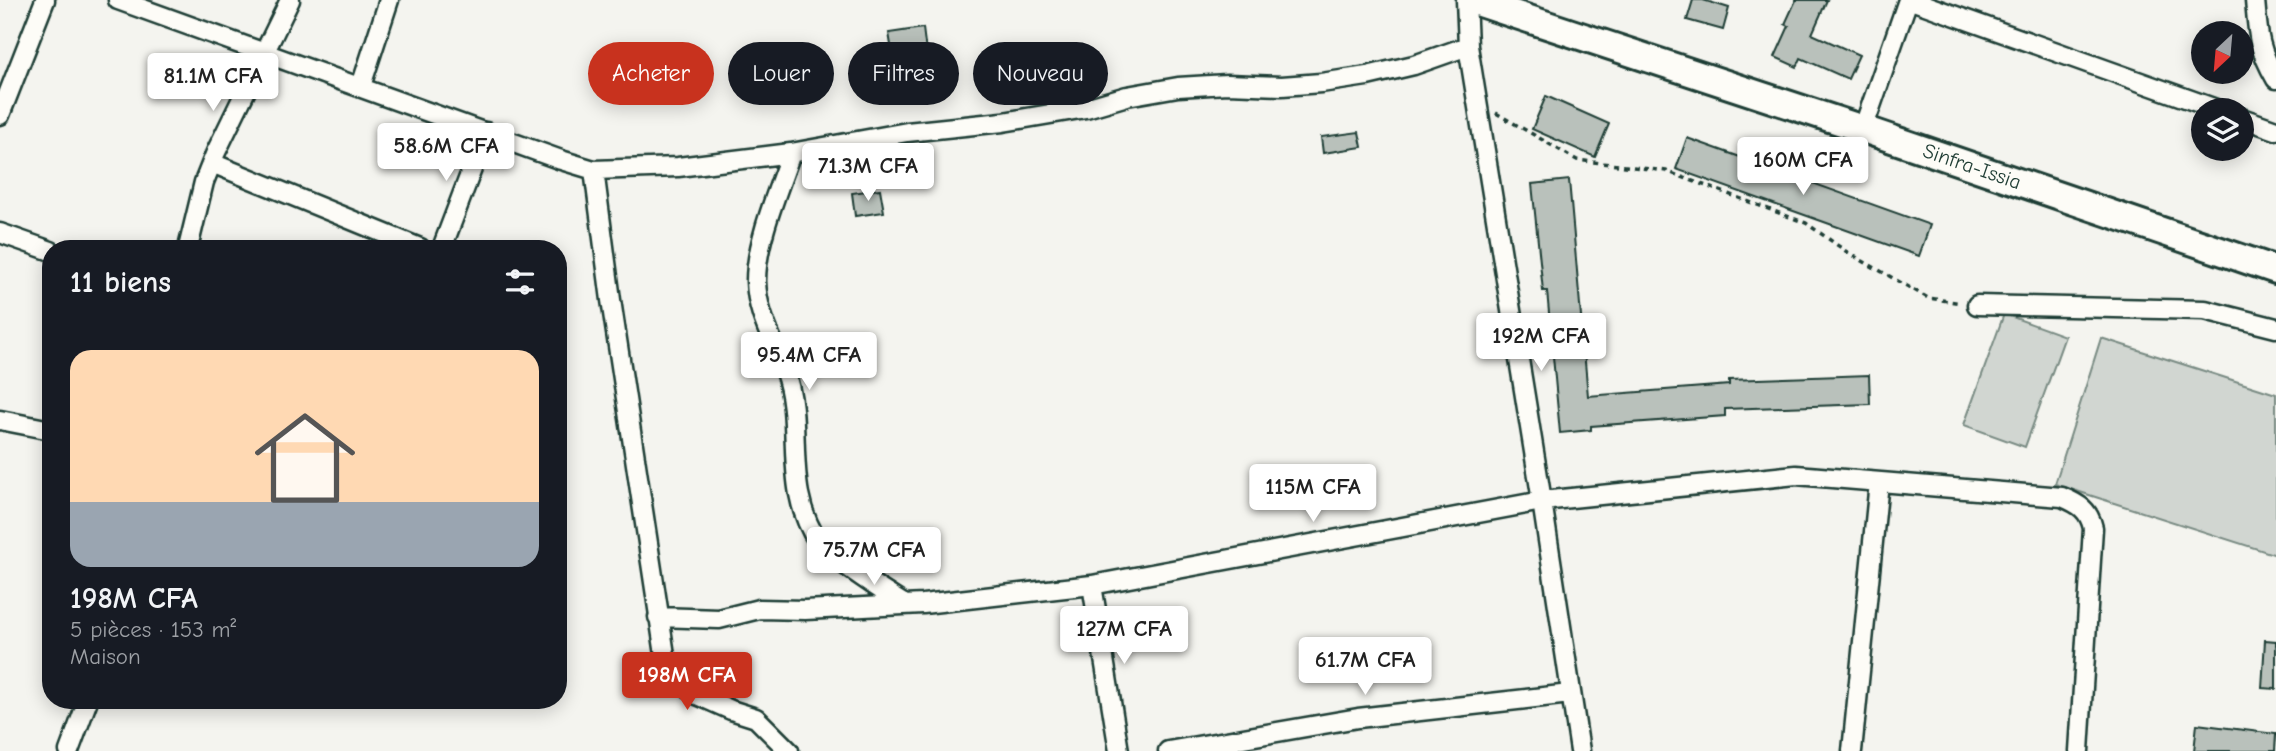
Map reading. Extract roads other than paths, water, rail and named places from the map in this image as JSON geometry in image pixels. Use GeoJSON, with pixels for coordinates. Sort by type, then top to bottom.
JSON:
{"type":"FeatureCollection","features":[{"type":"Feature","properties":{"kind":"main road","name":"Sinfra-Issia"},"geometry":{"type":"LineString","coordinates":[[1479,1],[2276,270]]}},
{"type":"Feature","properties":{"kind":"street"},"geometry":{"type":"LineString","coordinates":[[0,115],[45,0]]}},
{"type":"Feature","properties":{"kind":"street"},"geometry":{"type":"LineString","coordinates":[[118,0],[594,170],[678,167],[791,153],[907,132],[1003,122],[1074,110],[1127,96],[1178,87],[1227,84],[1282,86],[1356,78],[1414,65],[1468,47]]}},
{"type":"Feature","properties":{"kind":"street"},"geometry":{"type":"LineString","coordinates":[[190,240],[204,183],[212,163],[290,0]]}},
{"type":"Feature","properties":{"kind":"street"},"geometry":{"type":"LineString","coordinates":[[361,86],[389,0]]}},
{"type":"Feature","properties":{"kind":"street"},"geometry":{"type":"LineString","coordinates":[[1863,129],[1910,0],[2191,100]]}},
{"type":"Feature","properties":{"kind":"street"},"geometry":{"type":"LineString","coordinates":[[2256,0],[2256,28],[2261,51],[2276,79]]}},
{"type":"Feature","properties":{"kind":"street"},"geometry":{"type":"LineString","coordinates":[[1479,1],[1468,47],[1580,751]]}},
{"type":"Feature","properties":{"kind":"street"},"geometry":{"type":"LineString","coordinates":[[2254,122],[2276,130]]}},
{"type":"Feature","properties":{"kind":"street"},"geometry":{"type":"LineString","coordinates":[[445,240],[486,132]]}},
{"type":"Feature","properties":{"kind":"street"},"geometry":{"type":"LineString","coordinates":[[791,153],[765,225],[756,280],[761,316],[786,373],[792,408],[793,448],[800,503],[820,544],[855,573],[905,605]]}},
{"type":"Feature","properties":{"kind":"street"},"geometry":{"type":"LineString","coordinates":[[212,163],[400,240]]}},
{"type":"Feature","properties":{"kind":"street"},"geometry":{"type":"LineString","coordinates":[[594,170],[667,668],[697,695],[756,718],[789,751]]}},
{"type":"Feature","properties":{"kind":"street"},"geometry":{"type":"LineString","coordinates":[[0,233],[42,248]]}},
{"type":"Feature","properties":{"kind":"street"},"geometry":{"type":"LineString","coordinates":[[1977,305],[2205,310],[2276,327]]}},
{"type":"Feature","properties":{"kind":"street"},"geometry":{"type":"LineString","coordinates":[[0,420],[42,428]]}},
{"type":"Feature","properties":{"kind":"street"},"geometry":{"type":"LineString","coordinates":[[658,617],[719,619],[759,609],[805,610],[905,605],[1092,585],[1542,501],[1796,475],[2062,497],[2076,502],[2087,511],[2092,528],[2079,751]]}},
{"type":"Feature","properties":{"kind":"street"},"geometry":{"type":"LineString","coordinates":[[1852,751],[1879,482]]}},
{"type":"Feature","properties":{"kind":"street"},"geometry":{"type":"LineString","coordinates":[[1092,585],[1119,751]]}},
{"type":"Feature","properties":{"kind":"street"},"geometry":{"type":"LineString","coordinates":[[1168,751],[1358,718],[1570,694]]}},
{"type":"Feature","properties":{"kind":"street"},"geometry":{"type":"LineString","coordinates":[[69,751],[85,709]]}}]}
